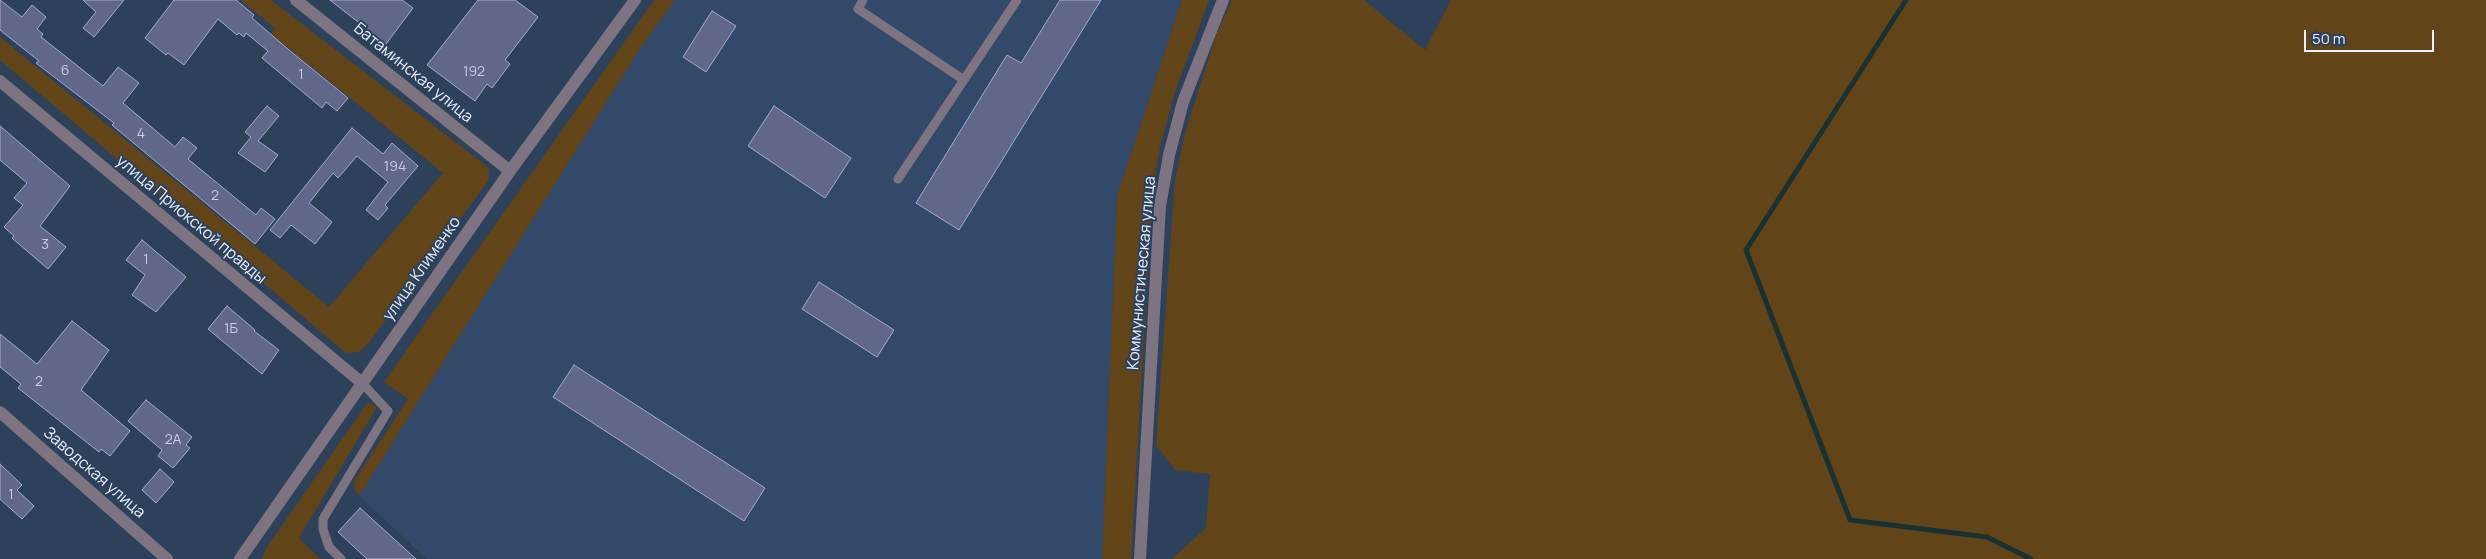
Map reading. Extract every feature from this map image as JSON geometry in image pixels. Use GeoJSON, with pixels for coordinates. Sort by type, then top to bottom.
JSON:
{"type":"FeatureCollection","features":[{"type":"Feature","properties":{"kind":"street","name":"Батаминская улица"},"geometry":{"type":"LineString","coordinates":[[296,0],[510,171]]}},
{"type":"Feature","properties":{"kind":"street","name":"улица Клименко"},"geometry":{"type":"LineString","coordinates":[[240,559],[510,171],[635,0]]}},
{"type":"Feature","properties":{"kind":"street","name":"Коммунистическая улица"},"geometry":{"type":"LineString","coordinates":[[1140,559],[1160,206],[1169,155],[1183,102],[1223,0]]}},
{"type":"Feature","properties":{"kind":"street","name":"улица Приокской правды"},"geometry":{"type":"LineString","coordinates":[[0,82],[362,383]]}},
{"type":"Feature","properties":{"kind":"street","name":"Заводская улица"},"geometry":{"type":"LineString","coordinates":[[0,412],[167,559]]}},
{"type":"Feature","properties":{"kind":"lane"},"geometry":{"type":"LineString","coordinates":[[864,0],[858,9],[964,80]]}},
{"type":"Feature","properties":{"kind":"lane"},"geometry":{"type":"LineString","coordinates":[[898,179],[1016,0]]}},
{"type":"Feature","properties":{"kind":"lane"},"geometry":{"type":"LineString","coordinates":[[341,559],[329,547],[322,529],[323,519],[388,411],[362,383]]}},
{"type":"Feature","properties":{"kind":"shaded area"},"geometry":{"type":"Polygon","coordinates":[[[240,0],[271,0],[489,168],[488,181],[368,344],[358,352],[346,353],[0,60],[0,37],[329,307],[443,173],[271,34],[275,28],[240,0]]]}},
{"type":"Feature","properties":{"kind":"shaded area"},"geometry":{"type":"Polygon","coordinates":[[[654,0],[675,0],[639,50],[359,496],[355,490],[354,481],[408,399],[384,382],[654,0]]]}},
{"type":"Feature","properties":{"kind":"shaded area"},"geometry":{"type":"Polygon","coordinates":[[[675,0],[1182,0],[1117,196],[1102,559],[427,559],[359,496],[639,50],[675,0]]]}},
{"type":"Feature","properties":{"kind":"shaded area"},"geometry":{"type":"Polygon","coordinates":[[[1182,0],[1209,0],[1175,92],[1160,147],[1152,193],[1131,559],[1102,559],[1117,196],[1182,0]]]}},
{"type":"Feature","properties":{"kind":"shaded area"},"geometry":{"type":"Polygon","coordinates":[[[1232,0],[1364,0],[1425,50],[1451,0],[2486,0],[2486,559],[1172,559],[1206,528],[1210,474],[1175,470],[1156,445],[1175,180],[1185,133],[1216,36],[1232,0]]]}},
{"type":"Feature","properties":{"kind":"shaded area"},"geometry":{"type":"Polygon","coordinates":[[[368,402],[377,407],[299,538],[320,559],[262,559],[267,547],[368,402]]]}},
{"type":"Feature","properties":{"kind":"building"},"geometry":{"type":"Polygon","coordinates":[[[0,0],[22,17],[32,5],[46,17],[37,29],[43,34],[41,37],[103,86],[118,67],[139,83],[123,103],[175,147],[183,137],[197,148],[188,159],[256,215],[261,208],[275,219],[255,244],[112,125],[114,123],[36,63],[39,61],[0,30],[0,0]]]}},
{"type":"Feature","properties":{"kind":"building"},"geometry":{"type":"Polygon","coordinates":[[[83,0],[124,0],[94,37],[83,28],[96,12],[83,0]]]}},
{"type":"Feature","properties":{"kind":"building"},"geometry":{"type":"Polygon","coordinates":[[[174,0],[236,0],[254,15],[252,18],[348,98],[337,111],[326,102],[322,108],[262,58],[268,51],[246,33],[244,37],[239,33],[237,35],[218,19],[184,65],[168,53],[166,55],[145,38],[174,0]]]}},
{"type":"Feature","properties":{"kind":"building"},"geometry":{"type":"Polygon","coordinates":[[[330,0],[402,0],[413,8],[386,44],[330,0]]]}},
{"type":"Feature","properties":{"kind":"building"},"geometry":{"type":"Polygon","coordinates":[[[478,0],[515,0],[538,17],[505,60],[510,64],[492,88],[487,84],[475,101],[427,65],[478,0]]]}},
{"type":"Feature","properties":{"kind":"building"},"geometry":{"type":"Polygon","coordinates":[[[1060,0],[1101,0],[959,230],[916,203],[1007,55],[1021,63],[1060,0]]]}},
{"type":"Feature","properties":{"kind":"building"},"geometry":{"type":"Polygon","coordinates":[[[712,11],[736,26],[706,72],[683,57],[712,11]]]}},
{"type":"Feature","properties":{"kind":"building"},"geometry":{"type":"Polygon","coordinates":[[[267,106],[279,116],[258,141],[278,155],[265,172],[238,153],[251,137],[245,132],[267,106]]]}},
{"type":"Feature","properties":{"kind":"building"},"geometry":{"type":"Polygon","coordinates":[[[774,106],[851,158],[825,198],[748,146],[774,106]]]}},
{"type":"Feature","properties":{"kind":"building"},"geometry":{"type":"Polygon","coordinates":[[[0,126],[70,186],[40,226],[66,247],[48,269],[12,238],[14,236],[4,227],[23,205],[14,198],[27,183],[0,160],[0,126]]]}},
{"type":"Feature","properties":{"kind":"building"},"geometry":{"type":"Polygon","coordinates":[[[352,128],[383,154],[392,143],[418,166],[385,205],[388,208],[378,220],[366,210],[388,182],[357,156],[338,178],[333,173],[309,203],[332,222],[315,244],[291,225],[280,238],[270,230],[352,128]]]}},
{"type":"Feature","properties":{"kind":"building"},"geometry":{"type":"Polygon","coordinates":[[[142,240],[186,277],[156,312],[132,295],[145,275],[126,260],[142,240]]]}},
{"type":"Feature","properties":{"kind":"building"},"geometry":{"type":"Polygon","coordinates":[[[819,282],[894,330],[877,357],[802,309],[819,282]]]}},
{"type":"Feature","properties":{"kind":"building"},"geometry":{"type":"Polygon","coordinates":[[[227,306],[254,331],[279,350],[262,374],[208,329],[227,306]]]}},
{"type":"Feature","properties":{"kind":"building"},"geometry":{"type":"Polygon","coordinates":[[[72,321],[109,350],[81,390],[130,431],[110,456],[101,449],[99,452],[18,388],[21,384],[0,367],[0,334],[37,364],[72,321]]]}},
{"type":"Feature","properties":{"kind":"building"},"geometry":{"type":"Polygon","coordinates":[[[574,365],[765,488],[744,521],[553,397],[574,365]]]}},
{"type":"Feature","properties":{"kind":"building"},"geometry":{"type":"Polygon","coordinates":[[[146,400],[192,437],[186,445],[190,448],[173,468],[158,456],[162,450],[128,421],[146,400]]]}},
{"type":"Feature","properties":{"kind":"building"},"geometry":{"type":"Polygon","coordinates":[[[0,464],[22,485],[17,490],[34,506],[22,519],[0,499],[0,464]]]}},
{"type":"Feature","properties":{"kind":"building"},"geometry":{"type":"Polygon","coordinates":[[[160,469],[174,482],[156,503],[142,490],[160,469]]]}},
{"type":"Feature","properties":{"kind":"building"},"geometry":{"type":"Polygon","coordinates":[[[360,508],[416,559],[367,559],[338,532],[360,508]]]}},
{"type":"Feature","properties":{"kind":"waterway"},"geometry":{"type":"LineString","coordinates":[[1906,0],[1746,250],[1850,520],[1987,537],[2031,559]]}}]}
